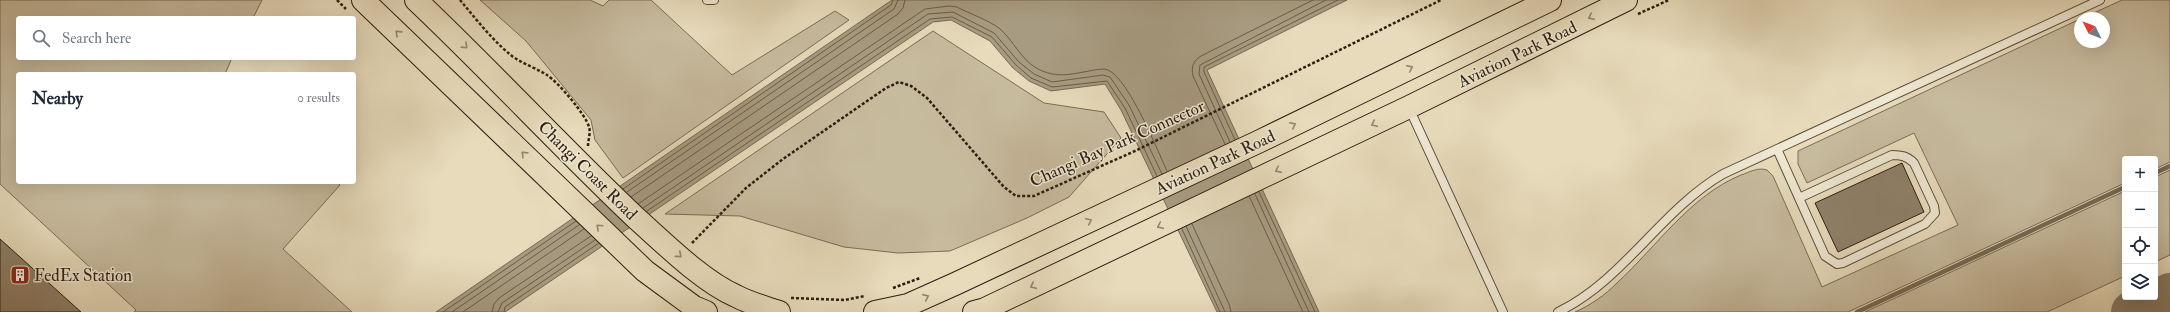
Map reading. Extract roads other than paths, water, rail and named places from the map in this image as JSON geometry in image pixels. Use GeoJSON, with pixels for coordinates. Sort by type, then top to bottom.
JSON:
{"type":"FeatureCollection","features":[{"type":"Feature","properties":{"kind":"main road","name":"Changi Coast Road"},"geometry":{"type":"LineString","coordinates":[[363,0],[645,271],[688,302],[706,312]]}},
{"type":"Feature","properties":{"kind":"main road","name":"Changi Coast Road"},"geometry":{"type":"LineString","coordinates":[[416,0],[449,31],[596,181],[706,278],[735,296],[781,304]]}},
{"type":"Feature","properties":{"kind":"main road","name":"Aviation Park Road"},"geometry":{"type":"LineString","coordinates":[[874,303],[915,302],[1258,142],[1550,0]]}},
{"type":"Feature","properties":{"kind":"main road","name":"Aviation Park Road"},"geometry":{"type":"LineString","coordinates":[[974,312],[985,309],[1326,147],[1626,0]]}},
{"type":"Feature","properties":{"kind":"main road"},"geometry":{"type":"LineString","coordinates":[[426,60],[423,47],[426,40],[438,32],[449,31]]}},
{"type":"Feature","properties":{"kind":"lane"},"geometry":{"type":"LineString","coordinates":[[707,0],[714,0]]}},
{"type":"Feature","properties":{"kind":"lane"},"geometry":{"type":"LineString","coordinates":[[1558,312],[1590,294],[1691,196],[1706,184],[2100,0]]}},
{"type":"Feature","properties":{"kind":"lane"},"geometry":{"type":"LineString","coordinates":[[1409,107],[1503,312]]}},
{"type":"Feature","properties":{"kind":"lane"},"geometry":{"type":"LineString","coordinates":[[1777,150],[1825,256],[1837,264],[1843,263],[1925,224],[1935,213],[1934,206],[1914,162],[1908,157],[1901,155],[1892,155],[1799,198]]}},
{"type":"Feature","properties":{"kind":"water"},"geometry":{"type":"Polygon","coordinates":[[[892,0],[1347,0],[1207,70],[1319,312],[1217,312],[1121,110],[1105,84],[1051,91],[1029,81],[1013,68],[990,41],[951,20],[933,22],[505,312],[436,312],[892,0]]]}},
{"type":"Feature","properties":{"kind":"waterway"},"geometry":{"type":"LineString","coordinates":[[2158,172],[2170,166]]}},
{"type":"Feature","properties":{"kind":"waterway"},"geometry":{"type":"LineString","coordinates":[[1857,312],[2122,188]]}},
{"type":"Feature","properties":{"kind":"place","name":"FedEx Station"},"geometry":{"type":"Point","coordinates":[20,275]}}]}
